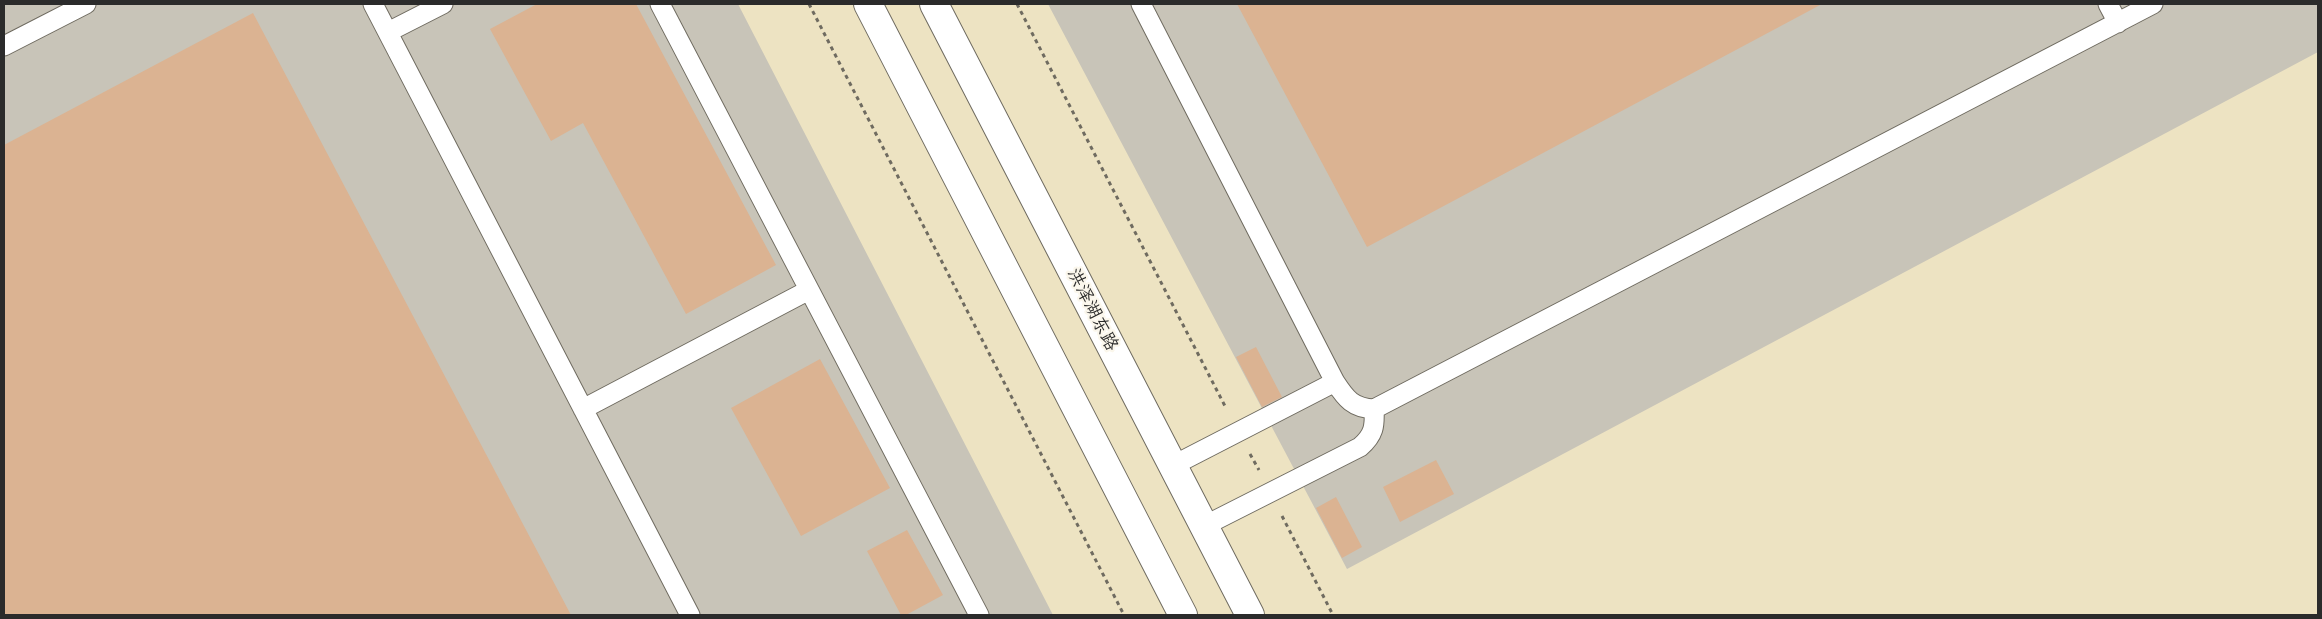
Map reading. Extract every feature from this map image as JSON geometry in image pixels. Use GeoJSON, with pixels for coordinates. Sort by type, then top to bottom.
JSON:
{"type":"FeatureCollection","features":[{"type":"Feature","properties":{"kind":"street"},"geometry":{"type":"LineString","coordinates":[[868,4],[1183,615]]}},
{"type":"Feature","properties":{"kind":"street","name":"洪泽湖东路"},"geometry":{"type":"LineString","coordinates":[[934,4],[1250,615]]}},
{"type":"Feature","properties":{"kind":"lane"},"geometry":{"type":"LineString","coordinates":[[4,46],[86,4]]}},
{"type":"Feature","properties":{"kind":"lane"},"geometry":{"type":"LineString","coordinates":[[373,4],[690,615]]}},
{"type":"Feature","properties":{"kind":"lane"},"geometry":{"type":"LineString","coordinates":[[388,32],[443,4]]}},
{"type":"Feature","properties":{"kind":"lane"},"geometry":{"type":"LineString","coordinates":[[660,4],[980,615]]}},
{"type":"Feature","properties":{"kind":"lane"},"geometry":{"type":"LineString","coordinates":[[1141,4],[1335,382],[1345,397],[1353,405],[1362,409],[1374,409],[2153,4]]}},
{"type":"Feature","properties":{"kind":"lane"},"geometry":{"type":"LineString","coordinates":[[2108,4],[2118,23]]}},
{"type":"Feature","properties":{"kind":"lane"},"geometry":{"type":"LineString","coordinates":[[583,409],[809,290]]}},
{"type":"Feature","properties":{"kind":"lane"},"geometry":{"type":"LineString","coordinates":[[1172,466],[1335,382]]}},
{"type":"Feature","properties":{"kind":"lane"},"geometry":{"type":"LineString","coordinates":[[1204,526],[1360,447],[1369,439],[1375,427],[1374,409]]}},
{"type":"Feature","properties":{"kind":"path"},"geometry":{"type":"LineString","coordinates":[[808,4],[1124,615]]}},
{"type":"Feature","properties":{"kind":"path"},"geometry":{"type":"LineString","coordinates":[[1017,4],[1333,615]]}},
{"type":"Feature","properties":{"kind":"shaded area"},"geometry":{"type":"Polygon","coordinates":[[[4,4],[738,4],[1053,615],[4,615],[4,4]]]}},
{"type":"Feature","properties":{"kind":"shaded area"},"geometry":{"type":"Polygon","coordinates":[[[1048,4],[2318,4],[2318,52],[1347,569],[1048,4]]]}},
{"type":"Feature","properties":{"kind":"building"},"geometry":{"type":"Polygon","coordinates":[[[537,4],[636,4],[776,265],[686,314],[583,123],[551,141],[490,29],[537,4]]]}},
{"type":"Feature","properties":{"kind":"building"},"geometry":{"type":"Polygon","coordinates":[[[1237,4],[1822,4],[1367,247],[1237,4]]]}},
{"type":"Feature","properties":{"kind":"building"},"geometry":{"type":"Polygon","coordinates":[[[253,13],[571,615],[4,615],[4,145],[253,13]]]}},
{"type":"Feature","properties":{"kind":"building"},"geometry":{"type":"Polygon","coordinates":[[[1256,347],[1282,397],[1262,407],[1236,357],[1256,347]]]}},
{"type":"Feature","properties":{"kind":"building"},"geometry":{"type":"Polygon","coordinates":[[[820,359],[890,488],[801,536],[731,408],[820,359]]]}},
{"type":"Feature","properties":{"kind":"building"},"geometry":{"type":"Polygon","coordinates":[[[1436,460],[1454,494],[1400,522],[1383,487],[1436,460]]]}},
{"type":"Feature","properties":{"kind":"building"},"geometry":{"type":"Polygon","coordinates":[[[1336,497],[1362,547],[1342,558],[1316,508],[1336,497]]]}},
{"type":"Feature","properties":{"kind":"building"},"geometry":{"type":"Polygon","coordinates":[[[907,530],[943,595],[906,615],[901,615],[867,551],[907,530]]]}}]}
